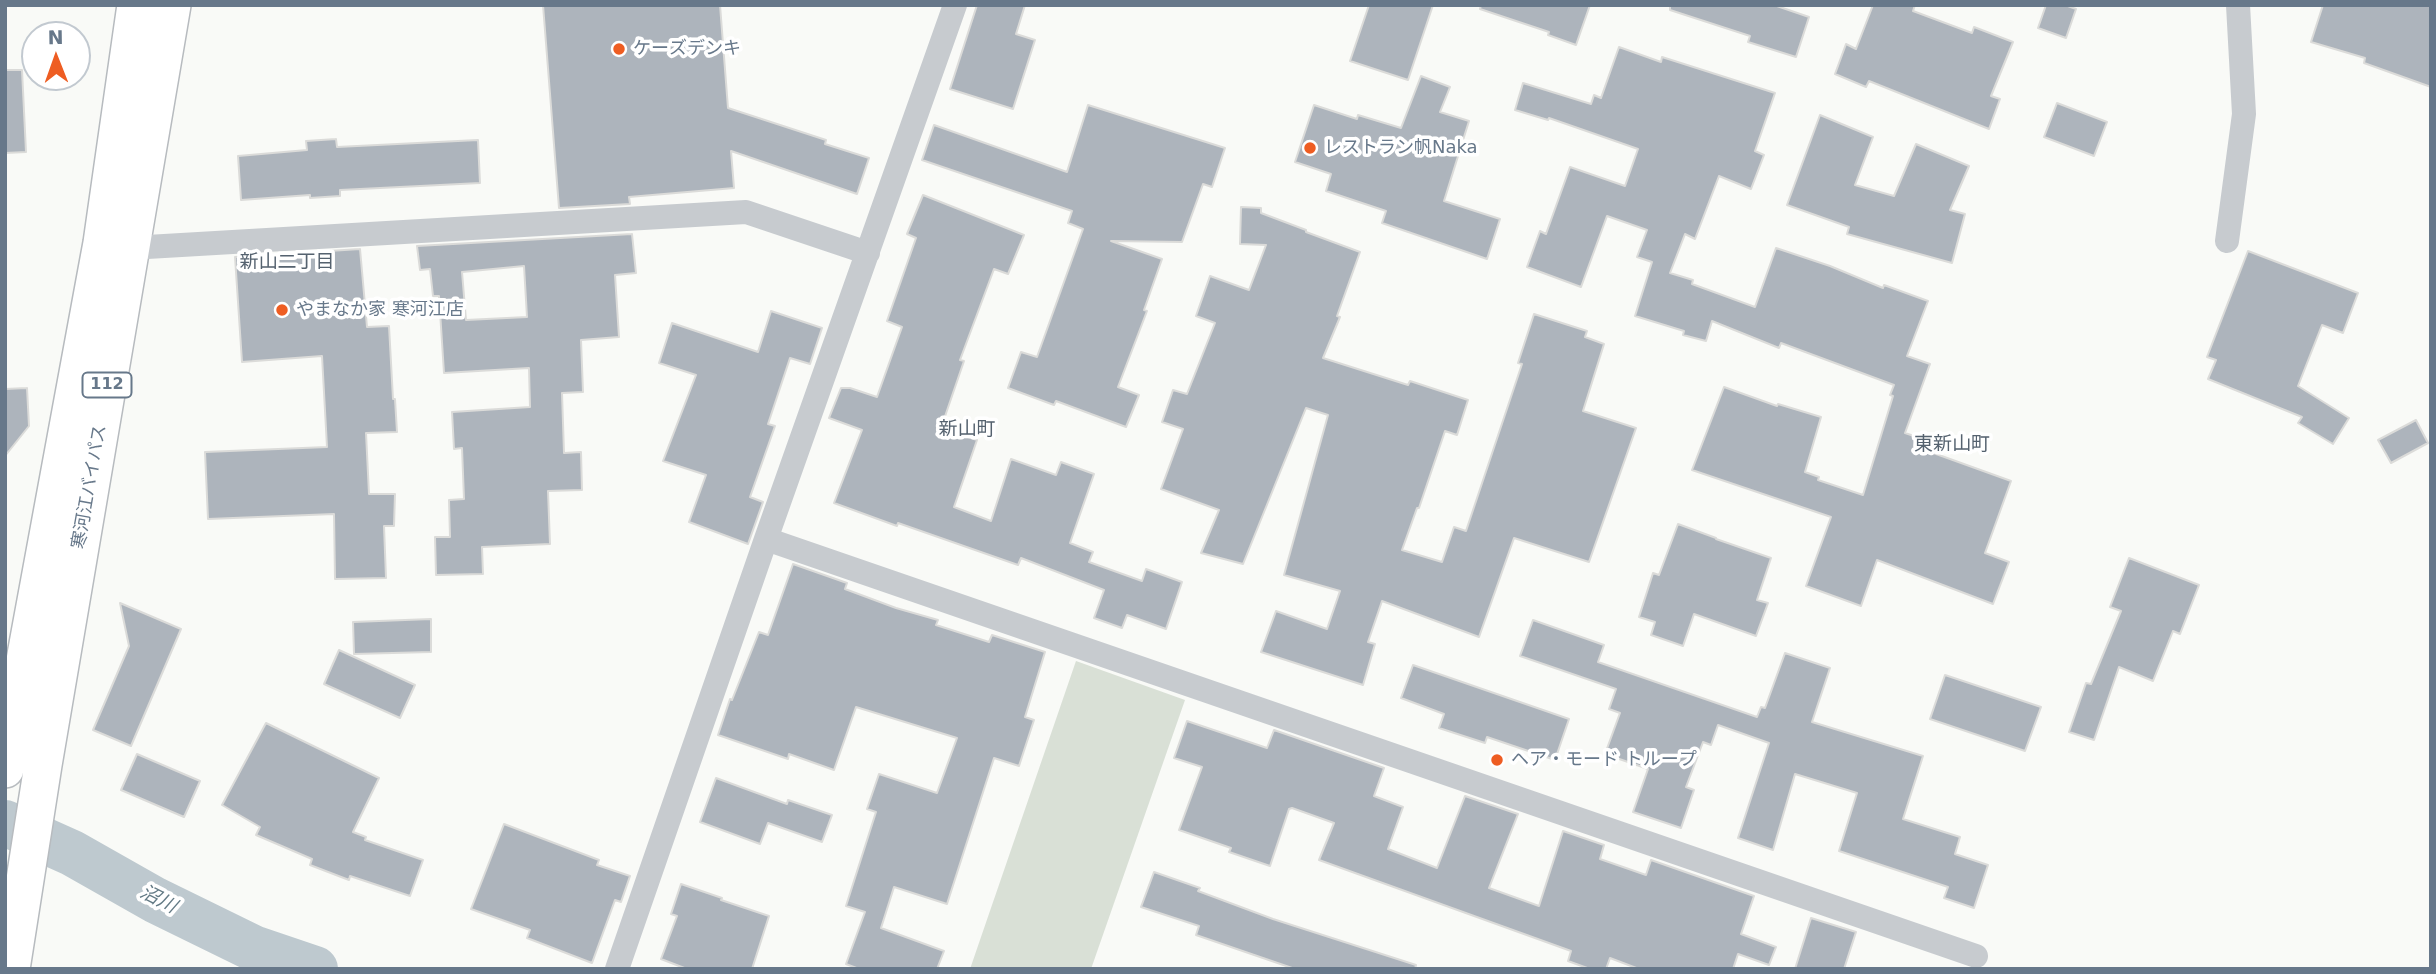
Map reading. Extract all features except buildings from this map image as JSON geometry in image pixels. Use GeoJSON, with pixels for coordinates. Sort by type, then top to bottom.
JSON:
{"type":"FeatureCollection","features":[{"type":"Feature","properties":{"kind":"highway","name":"寒河江バイパス"},"geometry":{"type":"LineString","coordinates":[[6,764],[102,243],[136,5]]}},
{"type":"Feature","properties":{"kind":"highway","name":"寒河江バイパス"},"geometry":{"type":"LineString","coordinates":[[11,969],[172,5]]}},
{"type":"Feature","properties":{"kind":"street"},"geometry":{"type":"LineString","coordinates":[[617,969],[955,5]]}},
{"type":"Feature","properties":{"kind":"street"},"geometry":{"type":"LineString","coordinates":[[2227,241],[2244,114],[2238,5]]}},
{"type":"Feature","properties":{"kind":"street"},"geometry":{"type":"LineString","coordinates":[[131,248],[746,212],[868,253]]}},
{"type":"Feature","properties":{"kind":"street"},"geometry":{"type":"LineString","coordinates":[[766,539],[1976,956]]}},
{"type":"Feature","properties":{"kind":"shaded area"},"geometry":{"type":"Polygon","coordinates":[[[1076,661],[1185,700],[1091,969],[970,969],[1076,661]]]}},
{"type":"Feature","properties":{"kind":"waterway","name":"沼川"},"geometry":{"type":"LineString","coordinates":[[5,823],[72,853],[155,900],[253,948],[315,969]]}},
{"type":"Feature","properties":{"kind":"place","name":"ケーズデンキ"},"geometry":{"type":"Point","coordinates":[619,49]}},
{"type":"Feature","properties":{"kind":"place","name":"レストラン帆Naka"},"geometry":{"type":"Point","coordinates":[1310,148]}},
{"type":"Feature","properties":{"kind":"place","name":"やまなか家 寒河江店"},"geometry":{"type":"Point","coordinates":[282,310]}},
{"type":"Feature","properties":{"kind":"place","name":"ヘア・モード トループ"},"geometry":{"type":"Point","coordinates":[1497,760]}},
{"type":"Feature","properties":{"kind":"district","name":"新山二丁目"},"geometry":{"type":"Point","coordinates":[287,263]}},
{"type":"Feature","properties":{"kind":"district","name":"新山町"},"geometry":{"type":"Point","coordinates":[967,430]}},
{"type":"Feature","properties":{"kind":"district","name":"東新山町"},"geometry":{"type":"Point","coordinates":[1952,445]}}]}
